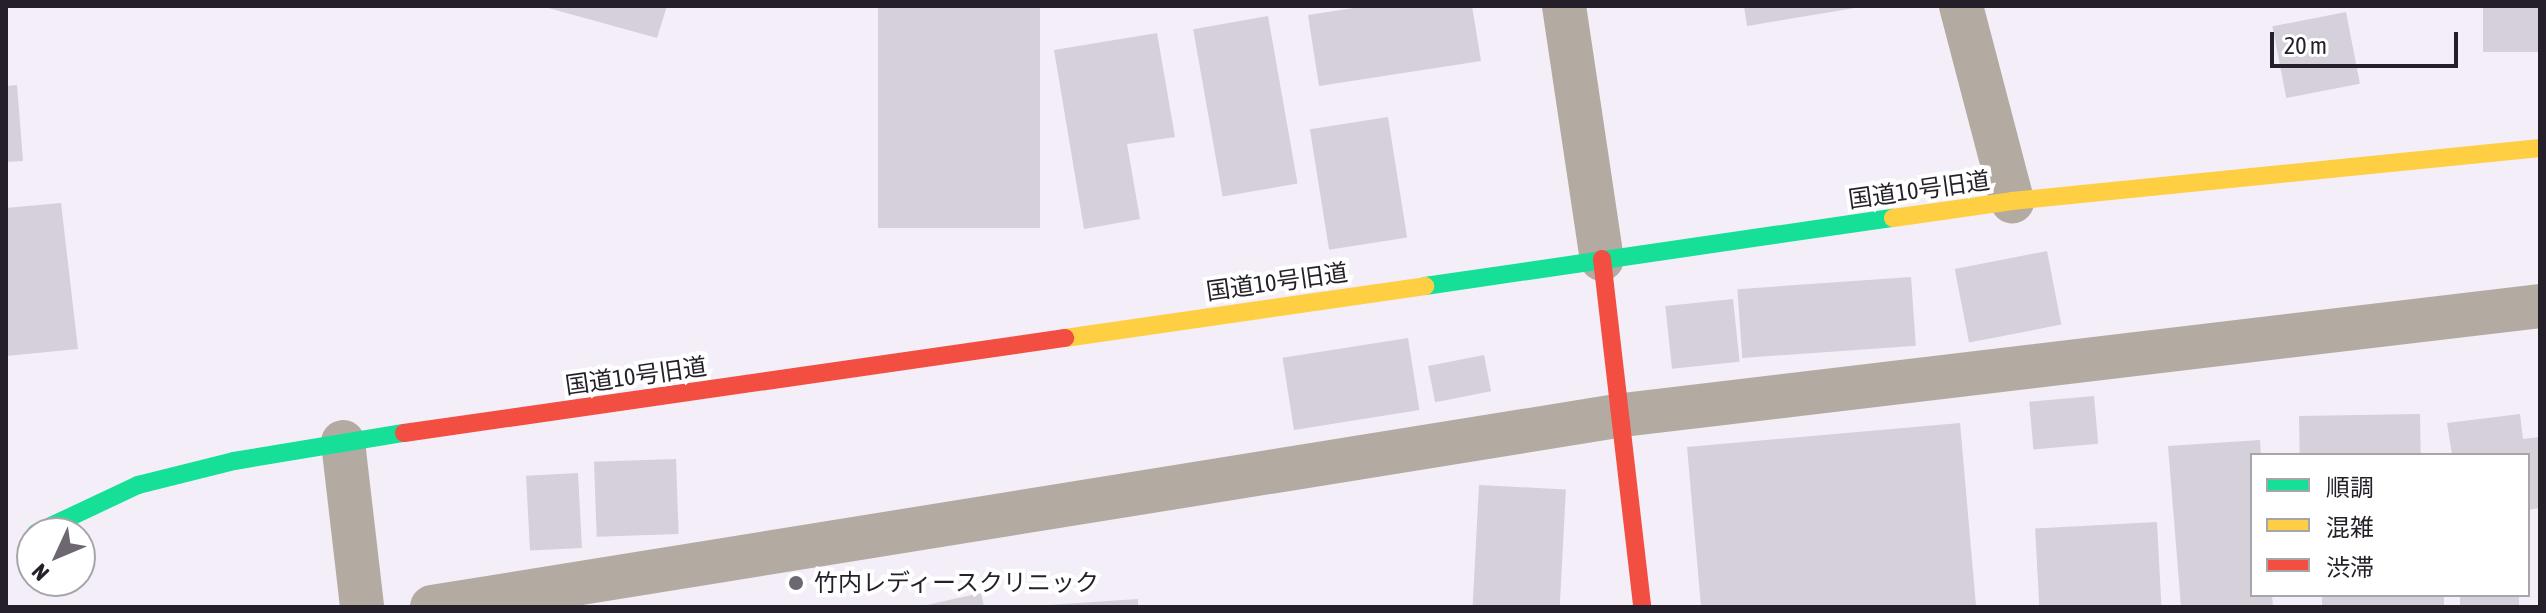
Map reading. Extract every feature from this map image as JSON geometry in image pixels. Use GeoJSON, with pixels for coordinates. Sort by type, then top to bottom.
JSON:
{"type":"FeatureCollection","features":[{"type":"Feature","properties":{"kind":"street"},"geometry":{"type":"LineString","coordinates":[[1564,6],[1623,415],[1642,607]]}},
{"type":"Feature","properties":{"kind":"street"},"geometry":{"type":"LineString","coordinates":[[1961,6],[2012,201]]}},
{"type":"Feature","properties":{"kind":"street","name":"国道10号旧道"},"geometry":{"type":"LineString","coordinates":[[70,517],[138,485],[234,461],[343,442],[2012,201],[2540,148]]}},
{"type":"Feature","properties":{"kind":"street"},"geometry":{"type":"LineString","coordinates":[[432,607],[1623,415],[2540,306]]}},
{"type":"Feature","properties":{"kind":"street"},"geometry":{"type":"LineString","coordinates":[[343,442],[362,607]]}},
{"type":"Feature","properties":{"kind":"building"},"geometry":{"type":"Polygon","coordinates":[[[541,6],[667,6],[657,38],[541,6]]]}},
{"type":"Feature","properties":{"kind":"building"},"geometry":{"type":"Polygon","coordinates":[[[878,6],[1040,6],[1040,228],[878,228],[878,6]]]}},
{"type":"Feature","properties":{"kind":"building"},"geometry":{"type":"Polygon","coordinates":[[[1367,6],[1472,6],[1481,61],[1319,86],[1308,15],[1367,6]]]}},
{"type":"Feature","properties":{"kind":"building"},"geometry":{"type":"Polygon","coordinates":[[[1744,6],[1855,6],[1855,8],[1747,26],[1744,6]]]}},
{"type":"Feature","properties":{"kind":"building"},"geometry":{"type":"Polygon","coordinates":[[[2483,6],[2540,6],[2540,52],[2483,52],[2483,6]]]}},
{"type":"Feature","properties":{"kind":"building"},"geometry":{"type":"Polygon","coordinates":[[[2346,12],[2360,84],[2286,98],[2272,26],[2346,12]]]}},
{"type":"Feature","properties":{"kind":"building"},"geometry":{"type":"Polygon","coordinates":[[[1268,16],[1298,183],[1223,197],[1193,29],[1268,16]]]}},
{"type":"Feature","properties":{"kind":"building"},"geometry":{"type":"Polygon","coordinates":[[[1157,33],[1175,137],[1127,144],[1140,219],[1084,229],[1054,50],[1157,33]]]}},
{"type":"Feature","properties":{"kind":"building"},"geometry":{"type":"Polygon","coordinates":[[[17,85],[23,161],[6,162],[6,86],[17,85]]]}},
{"type":"Feature","properties":{"kind":"building"},"geometry":{"type":"Polygon","coordinates":[[[1388,117],[1407,237],[1329,250],[1310,129],[1388,117]]]}},
{"type":"Feature","properties":{"kind":"building"},"geometry":{"type":"Polygon","coordinates":[[[61,203],[78,349],[6,356],[6,208],[61,203]]]}},
{"type":"Feature","properties":{"kind":"building"},"geometry":{"type":"Polygon","coordinates":[[[2047,251],[2061,325],[1969,343],[1955,269],[2047,251]]]}},
{"type":"Feature","properties":{"kind":"building"},"geometry":{"type":"Polygon","coordinates":[[[1911,277],[1916,346],[1742,358],[1737,289],[1911,277]]]}},
{"type":"Feature","properties":{"kind":"building"},"geometry":{"type":"Polygon","coordinates":[[[1733,299],[1740,362],[1672,369],[1665,306],[1733,299]]]}},
{"type":"Feature","properties":{"kind":"building"},"geometry":{"type":"Polygon","coordinates":[[[1408,338],[1419,410],[1294,430],[1283,358],[1408,338]]]}},
{"type":"Feature","properties":{"kind":"building"},"geometry":{"type":"Polygon","coordinates":[[[1484,355],[1491,391],[1435,402],[1428,366],[1484,355]]]}},
{"type":"Feature","properties":{"kind":"building"},"geometry":{"type":"Polygon","coordinates":[[[2094,396],[2098,444],[2033,449],[2029,402],[2094,396]]]}},
{"type":"Feature","properties":{"kind":"building"},"geometry":{"type":"Polygon","coordinates":[[[2420,414],[2421,453],[2300,453],[2299,416],[2420,414]]]}},
{"type":"Feature","properties":{"kind":"building"},"geometry":{"type":"Polygon","coordinates":[[[2520,414],[2523,439],[2540,437],[2540,508],[2530,510],[2530,453],[2452,453],[2447,423],[2520,414]]]}},
{"type":"Feature","properties":{"kind":"building"},"geometry":{"type":"Polygon","coordinates":[[[1960,423],[1976,607],[1701,607],[1687,447],[1960,423]]]}},
{"type":"Feature","properties":{"kind":"building"},"geometry":{"type":"Polygon","coordinates":[[[2260,440],[2261,453],[2250,453],[2250,597],[2272,597],[2273,607],[2181,607],[2168,446],[2260,440]]]}},
{"type":"Feature","properties":{"kind":"building"},"geometry":{"type":"Polygon","coordinates":[[[676,459],[679,534],[597,537],[594,462],[676,459]]]}},
{"type":"Feature","properties":{"kind":"building"},"geometry":{"type":"Polygon","coordinates":[[[578,473],[582,548],[530,551],[526,476],[578,473]]]}},
{"type":"Feature","properties":{"kind":"building"},"geometry":{"type":"Polygon","coordinates":[[[1479,485],[1566,490],[1560,607],[1473,607],[1479,485]]]}},
{"type":"Feature","properties":{"kind":"building"},"geometry":{"type":"Polygon","coordinates":[[[2157,522],[2161,607],[2039,607],[2035,528],[2157,522]]]}},
{"type":"Feature","properties":{"kind":"building"},"geometry":{"type":"Polygon","coordinates":[[[981,593],[984,607],[922,607],[922,606],[981,593]]]}},
{"type":"Feature","properties":{"kind":"building"},"geometry":{"type":"Polygon","coordinates":[[[2322,597],[2444,597],[2444,607],[2322,607],[2322,597]]]}},
{"type":"Feature","properties":{"kind":"building"},"geometry":{"type":"Polygon","coordinates":[[[2460,597],[2519,597],[2519,607],[2460,607],[2460,597]]]}},
{"type":"Feature","properties":{"kind":"building"},"geometry":{"type":"Polygon","coordinates":[[[1138,599],[1138,607],[1049,607],[1049,605],[1138,599]]]}},
{"type":"Feature","properties":{"kind":"traffic: fast"},"geometry":{"type":"LineString","coordinates":[[1425,286],[1893,218]]}},
{"type":"Feature","properties":{"kind":"traffic: fast"},"geometry":{"type":"LineString","coordinates":[[70,517],[138,485],[234,461],[404,433]]}},
{"type":"Feature","properties":{"kind":"traffic: slow"},"geometry":{"type":"LineString","coordinates":[[1893,218],[2012,201],[2540,148]]}},
{"type":"Feature","properties":{"kind":"traffic: slow"},"geometry":{"type":"LineString","coordinates":[[1065,338],[1425,286]]}},
{"type":"Feature","properties":{"kind":"traffic: jam"},"geometry":{"type":"LineString","coordinates":[[1602,259],[1642,607]]}},
{"type":"Feature","properties":{"kind":"traffic: jam"},"geometry":{"type":"LineString","coordinates":[[404,433],[1065,338]]}},
{"type":"Feature","properties":{"kind":"place","name":"竹内レディースクリニック"},"geometry":{"type":"Point","coordinates":[796,583]}}]}
